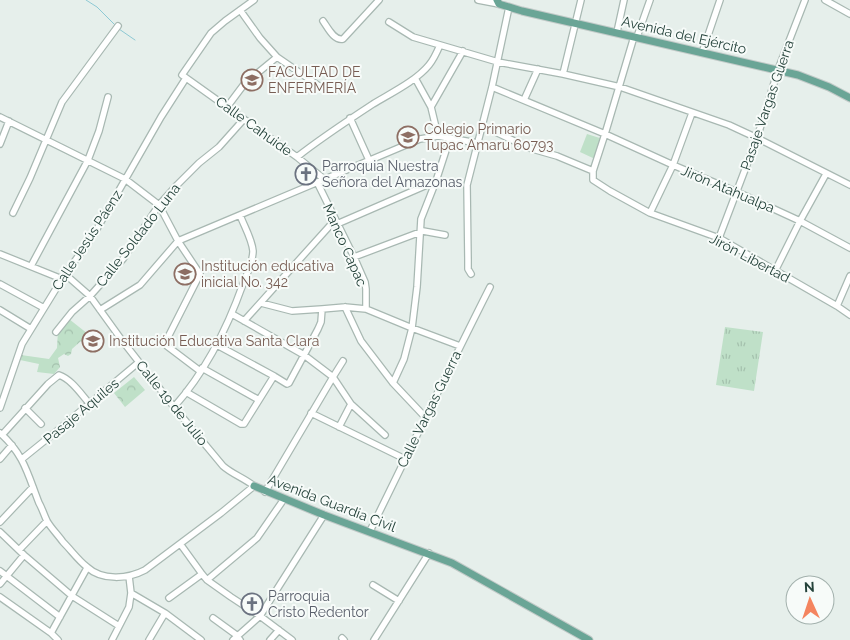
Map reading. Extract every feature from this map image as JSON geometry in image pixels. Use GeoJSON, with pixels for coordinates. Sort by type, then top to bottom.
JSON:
{"type":"FeatureCollection","features":[{"type":"Feature","properties":{"kind":"main road","name":"Avenida del Ejército"},"geometry":{"type":"LineString","coordinates":[[498,2],[510,7],[523,8],[778,69],[818,82],[850,98]]}},
{"type":"Feature","properties":{"kind":"main road","name":"Avenida del Ejército"},"geometry":{"type":"LineString","coordinates":[[778,69],[803,73],[823,80],[850,94]]}},
{"type":"Feature","properties":{"kind":"main road","name":"Avenida Guardia Civil"},"geometry":{"type":"LineString","coordinates":[[254,486],[324,515],[452,563],[589,640]]}},
{"type":"Feature","properties":{"kind":"street","name":"Calle Jesús Páenz"},"geometry":{"type":"LineString","coordinates":[[0,408],[22,344],[64,277],[94,234],[184,76],[211,33],[254,0]]}},
{"type":"Feature","properties":{"kind":"street"},"geometry":{"type":"LineString","coordinates":[[323,21],[336,38],[343,39],[379,0]]}},
{"type":"Feature","properties":{"kind":"street"},"geometry":{"type":"LineString","coordinates":[[481,0],[498,2]]}},
{"type":"Feature","properties":{"kind":"street"},"geometry":{"type":"LineString","coordinates":[[563,74],[582,0]]}},
{"type":"Feature","properties":{"kind":"street"},"geometry":{"type":"LineString","coordinates":[[617,31],[624,0]]}},
{"type":"Feature","properties":{"kind":"street"},"geometry":{"type":"LineString","coordinates":[[483,126],[529,148],[557,156],[593,171],[620,87],[640,36],[650,0]]}},
{"type":"Feature","properties":{"kind":"street"},"geometry":{"type":"LineString","coordinates":[[703,51],[720,0]]}},
{"type":"Feature","properties":{"kind":"street","name":"Pasaje Vargas Guerra"},"geometry":{"type":"LineString","coordinates":[[719,238],[757,138],[778,69],[805,0]]}},
{"type":"Feature","properties":{"kind":"street"},"geometry":{"type":"LineString","coordinates":[[826,0],[850,14]]}},
{"type":"Feature","properties":{"kind":"street"},"geometry":{"type":"LineString","coordinates":[[471,274],[468,269],[467,185],[483,126],[510,7]]}},
{"type":"Feature","properties":{"kind":"street"},"geometry":{"type":"LineString","coordinates":[[240,10],[249,25],[277,57],[322,88]]}},
{"type":"Feature","properties":{"kind":"street"},"geometry":{"type":"LineString","coordinates":[[389,22],[413,38],[498,62],[620,87],[728,125],[850,185]]}},
{"type":"Feature","properties":{"kind":"street"},"geometry":{"type":"LineString","coordinates":[[13,213],[62,102],[118,26]]}},
{"type":"Feature","properties":{"kind":"street"},"geometry":{"type":"LineString","coordinates":[[297,157],[350,118],[414,78],[428,66],[440,45]]}},
{"type":"Feature","properties":{"kind":"street"},"geometry":{"type":"LineString","coordinates":[[430,107],[463,51]]}},
{"type":"Feature","properties":{"kind":"street"},"geometry":{"type":"LineString","coordinates":[[227,107],[248,79],[277,57]]}},
{"type":"Feature","properties":{"kind":"street"},"geometry":{"type":"LineString","coordinates":[[524,100],[538,69]]}},
{"type":"Feature","properties":{"kind":"street","name":"Calle Cahuide"},"geometry":{"type":"LineString","coordinates":[[184,76],[297,157],[324,179]]}},
{"type":"Feature","properties":{"kind":"street"},"geometry":{"type":"LineString","coordinates":[[414,78],[430,107],[438,136]]}},
{"type":"Feature","properties":{"kind":"street","name":"Jirón Atahualpa"},"geometry":{"type":"LineString","coordinates":[[492,87],[737,192],[800,221],[850,248]]}},
{"type":"Feature","properties":{"kind":"street"},"geometry":{"type":"LineString","coordinates":[[31,266],[88,160],[99,131],[108,97]]}},
{"type":"Feature","properties":{"kind":"street"},"geometry":{"type":"LineString","coordinates":[[650,213],[673,165],[692,113]]}},
{"type":"Feature","properties":{"kind":"street"},"geometry":{"type":"LineString","coordinates":[[0,117],[125,180],[159,205],[178,241],[200,274],[165,343],[201,370],[259,400]]}},
{"type":"Feature","properties":{"kind":"street"},"geometry":{"type":"LineString","coordinates":[[350,118],[369,160]]}},
{"type":"Feature","properties":{"kind":"street","name":"Calle Soldado Luna"},"geometry":{"type":"LineString","coordinates":[[56,332],[72,312],[90,296],[123,259],[159,205],[199,163],[219,147],[244,119]]}},
{"type":"Feature","properties":{"kind":"street"},"geometry":{"type":"LineString","coordinates":[[0,144],[9,121]]}},
{"type":"Feature","properties":{"kind":"street"},"geometry":{"type":"LineString","coordinates":[[100,310],[140,285],[178,241],[420,139],[438,136],[477,143]]}},
{"type":"Feature","properties":{"kind":"street"},"geometry":{"type":"LineString","coordinates":[[393,383],[404,359],[412,328],[417,287],[421,219],[436,182],[450,138]]}},
{"type":"Feature","properties":{"kind":"street","name":"Jirón Libertad"},"geometry":{"type":"LineString","coordinates":[[593,171],[594,180],[610,191],[650,213],[719,238],[850,315]]}},
{"type":"Feature","properties":{"kind":"street"},"geometry":{"type":"LineString","coordinates":[[775,271],[826,174]]}},
{"type":"Feature","properties":{"kind":"street","name":"Manco Capac"},"geometry":{"type":"LineString","coordinates":[[317,182],[365,282],[366,309]]}},
{"type":"Feature","properties":{"kind":"street"},"geometry":{"type":"LineString","coordinates":[[244,321],[336,222],[436,182]]}},
{"type":"Feature","properties":{"kind":"street"},"geometry":{"type":"LineString","coordinates":[[174,407],[217,345],[232,314],[253,257],[252,245],[240,215]]}},
{"type":"Feature","properties":{"kind":"street"},"geometry":{"type":"LineString","coordinates":[[354,257],[423,231],[445,235]]}},
{"type":"Feature","properties":{"kind":"street","name":"Calle 19 de Julio"},"geometry":{"type":"LineString","coordinates":[[0,254],[64,277],[90,296],[174,407],[223,466],[254,486]]}},
{"type":"Feature","properties":{"kind":"street"},"geometry":{"type":"LineString","coordinates":[[837,306],[850,276]]}},
{"type":"Feature","properties":{"kind":"street"},"geometry":{"type":"LineString","coordinates":[[0,284],[44,308]]}},
{"type":"Feature","properties":{"kind":"street","name":"Calle Vargas Guerra"},"geometry":{"type":"LineString","coordinates":[[370,531],[490,287]]}},
{"type":"Feature","properties":{"kind":"street"},"geometry":{"type":"LineString","coordinates":[[261,303],[292,311],[345,307],[366,309],[460,346]]}},
{"type":"Feature","properties":{"kind":"street"},"geometry":{"type":"LineString","coordinates":[[345,307],[361,341],[393,383],[426,418]]}},
{"type":"Feature","properties":{"kind":"street"},"geometry":{"type":"LineString","coordinates":[[217,345],[287,384],[318,329],[322,309]]}},
{"type":"Feature","properties":{"kind":"street"},"geometry":{"type":"LineString","coordinates":[[0,310],[31,329]]}},
{"type":"Feature","properties":{"kind":"street"},"geometry":{"type":"LineString","coordinates":[[232,314],[304,355],[333,377],[352,404],[385,435]]}},
{"type":"Feature","properties":{"kind":"street"},"geometry":{"type":"LineString","coordinates":[[265,492],[343,361]]}},
{"type":"Feature","properties":{"kind":"street","name":"Pasaje Aquiles"},"geometry":{"type":"LineString","coordinates":[[22,459],[139,362]]}},
{"type":"Feature","properties":{"kind":"street"},"geometry":{"type":"LineString","coordinates":[[1,434],[48,384],[59,375],[76,388],[90,403]]}},
{"type":"Feature","properties":{"kind":"street"},"geometry":{"type":"LineString","coordinates":[[186,392],[241,424],[245,423],[274,376]]}},
{"type":"Feature","properties":{"kind":"street"},"geometry":{"type":"LineString","coordinates":[[339,427],[352,404]]}},
{"type":"Feature","properties":{"kind":"street"},"geometry":{"type":"LineString","coordinates":[[25,408],[41,424]]}},
{"type":"Feature","properties":{"kind":"street"},"geometry":{"type":"LineString","coordinates":[[311,413],[405,459]]}},
{"type":"Feature","properties":{"kind":"street","name":"Avenida Guardia Civil"},"geometry":{"type":"LineString","coordinates":[[1,434],[22,459],[47,521],[87,568],[98,574],[113,577],[138,574],[180,545],[254,486]]}},
{"type":"Feature","properties":{"kind":"street"},"geometry":{"type":"LineString","coordinates":[[0,459],[12,445]]}},
{"type":"Feature","properties":{"kind":"street"},"geometry":{"type":"LineString","coordinates":[[0,522],[33,487]]}},
{"type":"Feature","properties":{"kind":"street"},"geometry":{"type":"LineString","coordinates":[[207,580],[257,538],[284,499]]}},
{"type":"Feature","properties":{"kind":"street"},"geometry":{"type":"LineString","coordinates":[[213,618],[237,639],[260,616],[324,515]]}},
{"type":"Feature","properties":{"kind":"street"},"geometry":{"type":"LineString","coordinates":[[19,550],[47,521]]}},
{"type":"Feature","properties":{"kind":"street"},"geometry":{"type":"LineString","coordinates":[[0,532],[72,596],[119,626]]}},
{"type":"Feature","properties":{"kind":"street"},"geometry":{"type":"LineString","coordinates":[[180,545],[207,580],[292,640]]}},
{"type":"Feature","properties":{"kind":"street"},"geometry":{"type":"LineString","coordinates":[[374,640],[429,554]]}},
{"type":"Feature","properties":{"kind":"street"},"geometry":{"type":"LineString","coordinates":[[0,584],[24,555]]}},
{"type":"Feature","properties":{"kind":"street"},"geometry":{"type":"LineString","coordinates":[[51,633],[87,568]]}},
{"type":"Feature","properties":{"kind":"street"},"geometry":{"type":"LineString","coordinates":[[0,571],[60,617]]}},
{"type":"Feature","properties":{"kind":"street"},"geometry":{"type":"LineString","coordinates":[[169,598],[202,574]]}},
{"type":"Feature","properties":{"kind":"street"},"geometry":{"type":"LineString","coordinates":[[112,640],[129,607],[131,593],[129,576]]}},
{"type":"Feature","properties":{"kind":"street"},"geometry":{"type":"LineString","coordinates":[[373,585],[399,602]]}},
{"type":"Feature","properties":{"kind":"street"},"geometry":{"type":"LineString","coordinates":[[131,593],[165,613],[200,640]]}},
{"type":"Feature","properties":{"kind":"street"},"geometry":{"type":"LineString","coordinates":[[0,596],[58,640]]}},
{"type":"Feature","properties":{"kind":"street"},"geometry":{"type":"LineString","coordinates":[[149,640],[165,613]]}},
{"type":"Feature","properties":{"kind":"street"},"geometry":{"type":"LineString","coordinates":[[270,640],[279,630]]}},
{"type":"Feature","properties":{"kind":"green space"},"geometry":{"type":"Polygon","coordinates":[[[587,134],[603,139],[595,159],[580,152],[587,134]]]}},
{"type":"Feature","properties":{"kind":"green space"},"geometry":{"type":"Polygon","coordinates":[[[69,319],[96,343],[89,349],[81,341],[72,349],[71,354],[68,356],[64,354],[58,358],[60,367],[54,374],[37,372],[39,364],[20,360],[21,355],[49,359],[57,348],[58,330],[69,319]]]}},
{"type":"Feature","properties":{"kind":"green space"},"geometry":{"type":"Polygon","coordinates":[[[725,327],[763,332],[754,391],[716,385],[725,327]]]}},
{"type":"Feature","properties":{"kind":"green space"},"geometry":{"type":"Polygon","coordinates":[[[134,377],[145,390],[125,407],[114,393],[134,377]]]}},
{"type":"Feature","properties":{"kind":"waterway"},"geometry":{"type":"LineString","coordinates":[[86,0],[97,7],[116,26]]}},
{"type":"Feature","properties":{"kind":"waterway"},"geometry":{"type":"LineString","coordinates":[[119,29],[135,40]]}},
{"type":"Feature","properties":{"kind":"place","name":"FACULTAD DE ENFERMERÍA"},"geometry":{"type":"Point","coordinates":[252,80]}},
{"type":"Feature","properties":{"kind":"place","name":"Colegio Primario Tupac Amaru 60793"},"geometry":{"type":"Point","coordinates":[408,137]}},
{"type":"Feature","properties":{"kind":"place","name":"Parroquia Nuestra Señora del Amazonas"},"geometry":{"type":"Point","coordinates":[306,174]}},
{"type":"Feature","properties":{"kind":"place","name":"Institución educativa inicial No. 342"},"geometry":{"type":"Point","coordinates":[185,274]}},
{"type":"Feature","properties":{"kind":"place","name":"Institución Educativa Santa Clara"},"geometry":{"type":"Point","coordinates":[93,341]}},
{"type":"Feature","properties":{"kind":"place","name":"Parroquia Cristo Redentor"},"geometry":{"type":"Point","coordinates":[252,604]}}]}
